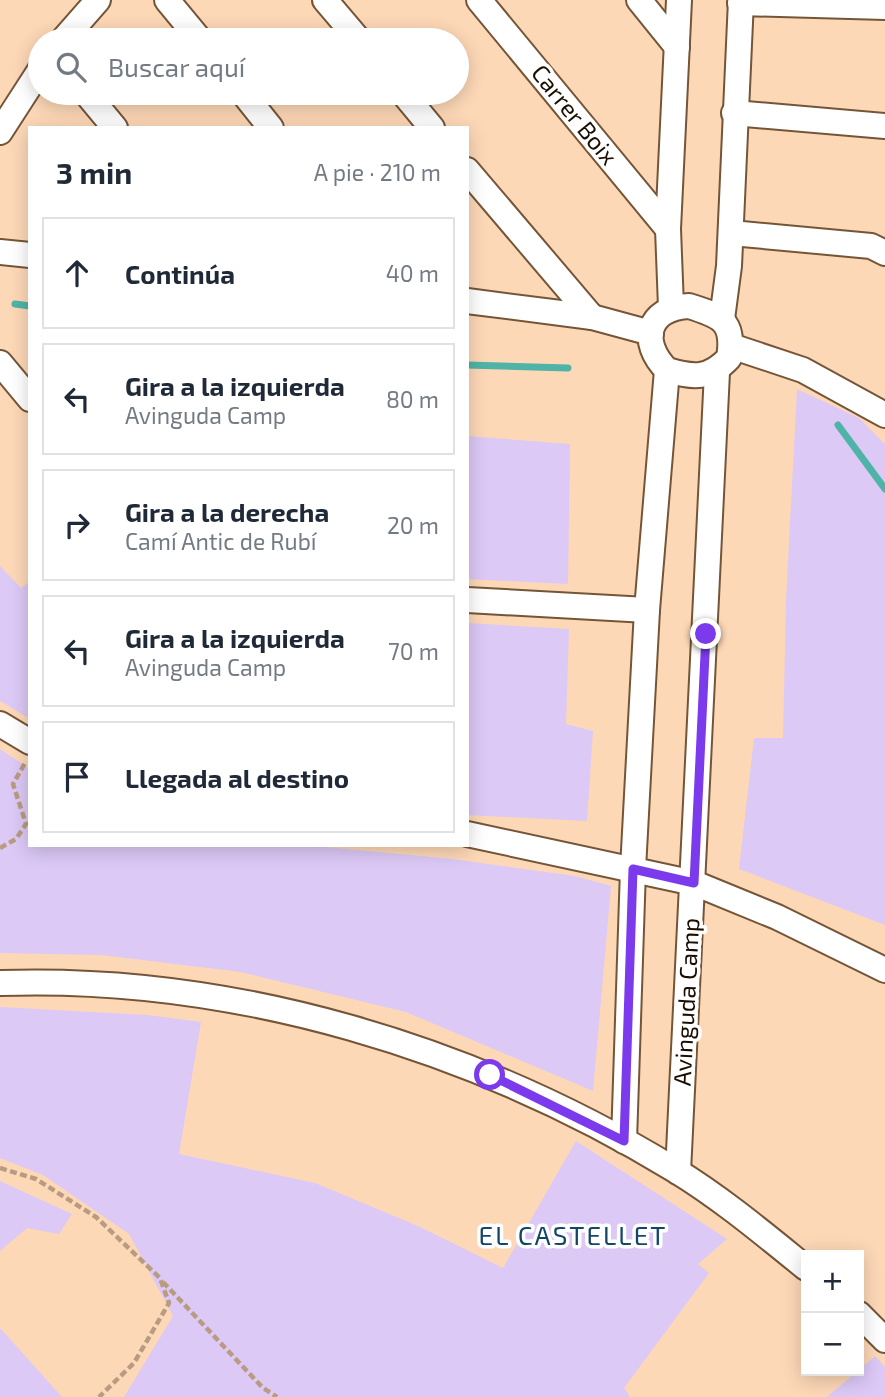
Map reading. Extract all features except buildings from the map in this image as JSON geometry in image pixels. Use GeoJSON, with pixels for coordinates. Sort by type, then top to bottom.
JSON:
{"type":"FeatureCollection","features":[{"type":"Feature","properties":{"kind":"street"},"geometry":{"type":"LineString","coordinates":[[74,28],[98,0]]}},
{"type":"Feature","properties":{"kind":"street"},"geometry":{"type":"LineString","coordinates":[[167,0],[190,28]]}},
{"type":"Feature","properties":{"kind":"street"},"geometry":{"type":"LineString","coordinates":[[325,0],[349,28]]}},
{"type":"Feature","properties":{"kind":"street","name":"Carrer Boix"},"geometry":{"type":"LineString","coordinates":[[479,0],[668,229]]}},
{"type":"Feature","properties":{"kind":"street"},"geometry":{"type":"LineString","coordinates":[[639,0],[677,47]]}},
{"type":"Feature","properties":{"kind":"street"},"geometry":{"type":"LineString","coordinates":[[671,307],[668,229],[679,0]]}},
{"type":"Feature","properties":{"kind":"street"},"geometry":{"type":"LineString","coordinates":[[722,319],[731,233],[734,113],[741,2],[885,7]]}},
{"type":"Feature","properties":{"kind":"street"},"geometry":{"type":"LineString","coordinates":[[0,132],[28,88]]}},
{"type":"Feature","properties":{"kind":"street"},"geometry":{"type":"LineString","coordinates":[[96,105],[113,126]]}},
{"type":"Feature","properties":{"kind":"street"},"geometry":{"type":"LineString","coordinates":[[253,105],[269,126]]}},
{"type":"Feature","properties":{"kind":"street"},"geometry":{"type":"LineString","coordinates":[[413,105],[430,126]]}},
{"type":"Feature","properties":{"kind":"street"},"geometry":{"type":"LineString","coordinates":[[734,113],[885,126]]}},
{"type":"Feature","properties":{"kind":"street"},"geometry":{"type":"LineString","coordinates":[[469,172],[592,317]]}},
{"type":"Feature","properties":{"kind":"street"},"geometry":{"type":"LineString","coordinates":[[731,233],[871,246],[885,253]]}},
{"type":"Feature","properties":{"kind":"street"},"geometry":{"type":"LineString","coordinates":[[0,252],[28,255]]}},
{"type":"Feature","properties":{"kind":"street"},"geometry":{"type":"LineString","coordinates":[[469,301],[592,317],[651,333]]}},
{"type":"Feature","properties":{"kind":"street"},"geometry":{"type":"LineString","coordinates":[[624,1141],[633,869],[647,610],[667,370],[651,345],[651,333],[654,322],[671,307],[689,306],[722,319],[730,331],[731,345],[729,358],[716,372],[704,375],[667,370]]}},
{"type":"Feature","properties":{"kind":"street"},"geometry":{"type":"LineString","coordinates":[[731,345],[803,370],[885,415]]}},
{"type":"Feature","properties":{"kind":"street"},"geometry":{"type":"LineString","coordinates":[[0,363],[28,397]]}},
{"type":"Feature","properties":{"kind":"street","name":"Avinguda Camp"},"geometry":{"type":"LineString","coordinates":[[678,1172],[694,883],[716,372]]}},
{"type":"Feature","properties":{"kind":"street"},"geometry":{"type":"LineString","coordinates":[[469,600],[647,610]]}},
{"type":"Feature","properties":{"kind":"street"},"geometry":{"type":"LineString","coordinates":[[0,724],[28,741]]}},
{"type":"Feature","properties":{"kind":"street"},"geometry":{"type":"LineString","coordinates":[[469,834],[694,883],[777,917],[885,970]]}},
{"type":"Feature","properties":{"kind":"street"},"geometry":{"type":"LineString","coordinates":[[0,984],[120,987],[240,1002],[381,1038],[490,1075],[624,1141],[678,1172],[801,1264]]}},
{"type":"Feature","properties":{"kind":"street"},"geometry":{"type":"LineString","coordinates":[[864,1319],[885,1340]]}},
{"type":"Feature","properties":{"kind":"path"},"geometry":{"type":"LineString","coordinates":[[0,848],[16,839],[26,824],[13,784],[28,760]]}},
{"type":"Feature","properties":{"kind":"path"},"geometry":{"type":"LineString","coordinates":[[0,1168],[36,1180],[66,1196],[96,1217],[160,1278],[253,1378],[277,1397]]}},
{"type":"Feature","properties":{"kind":"path"},"geometry":{"type":"LineString","coordinates":[[99,1397],[134,1363],[169,1303],[160,1278]]}},
{"type":"Feature","properties":{"kind":"shaded area"},"geometry":{"type":"Polygon","coordinates":[[[797,389],[859,418],[885,444],[885,925],[739,869],[754,738],[783,738],[786,600],[797,389]]]}},
{"type":"Feature","properties":{"kind":"shaded area"},"geometry":{"type":"Polygon","coordinates":[[[469,436],[570,444],[568,584],[469,579],[469,436]]]}},
{"type":"Feature","properties":{"kind":"shaded area"},"geometry":{"type":"Polygon","coordinates":[[[0,566],[21,588],[28,583],[28,718],[0,701],[0,566]]]}},
{"type":"Feature","properties":{"kind":"shaded area"},"geometry":{"type":"Polygon","coordinates":[[[469,623],[569,629],[566,724],[593,731],[587,821],[469,815],[469,623]]]}},
{"type":"Feature","properties":{"kind":"shaded area"},"geometry":{"type":"Polygon","coordinates":[[[0,749],[28,768],[28,847],[325,847],[452,859],[575,876],[611,886],[593,1091],[406,1012],[241,972],[101,955],[0,953],[0,749]]]}},
{"type":"Feature","properties":{"kind":"shaded area"},"geometry":{"type":"Polygon","coordinates":[[[0,1007],[148,1015],[201,1022],[179,1154],[315,1183],[418,1226],[503,1268],[576,1141],[727,1239],[698,1264],[709,1273],[624,1388],[630,1397],[124,1397],[173,1316],[129,1234],[43,1175],[0,1158],[0,1007]]]}},
{"type":"Feature","properties":{"kind":"shaded area"},"geometry":{"type":"Polygon","coordinates":[[[0,1181],[72,1214],[59,1234],[27,1228],[0,1251],[0,1181]]]}},
{"type":"Feature","properties":{"kind":"shaded area"},"geometry":{"type":"Polygon","coordinates":[[[0,1328],[62,1397],[0,1397],[0,1328]]]}},
{"type":"Feature","properties":{"kind":"shaded area"},"geometry":{"type":"Polygon","coordinates":[[[875,1356],[885,1367],[885,1397],[827,1397],[852,1376],[864,1376],[864,1365],[875,1356]]]}},
{"type":"Feature","properties":{"kind":"waterway"},"geometry":{"type":"LineString","coordinates":[[15,304],[28,306]]}},
{"type":"Feature","properties":{"kind":"waterway"},"geometry":{"type":"LineString","coordinates":[[469,365],[568,368]]}},
{"type":"Feature","properties":{"kind":"waterway"},"geometry":{"type":"LineString","coordinates":[[838,425],[885,489]]}},
{"type":"Feature","properties":{"kind":"district","name":"EL CASTELLET"},"geometry":{"type":"Point","coordinates":[573,1236]}},
{"type":"Feature","properties":{"kind":"route"},"geometry":{"type":"LineString","coordinates":[[490,1075],[624,1141],[633,869],[694,883],[706,634]]}}]}
